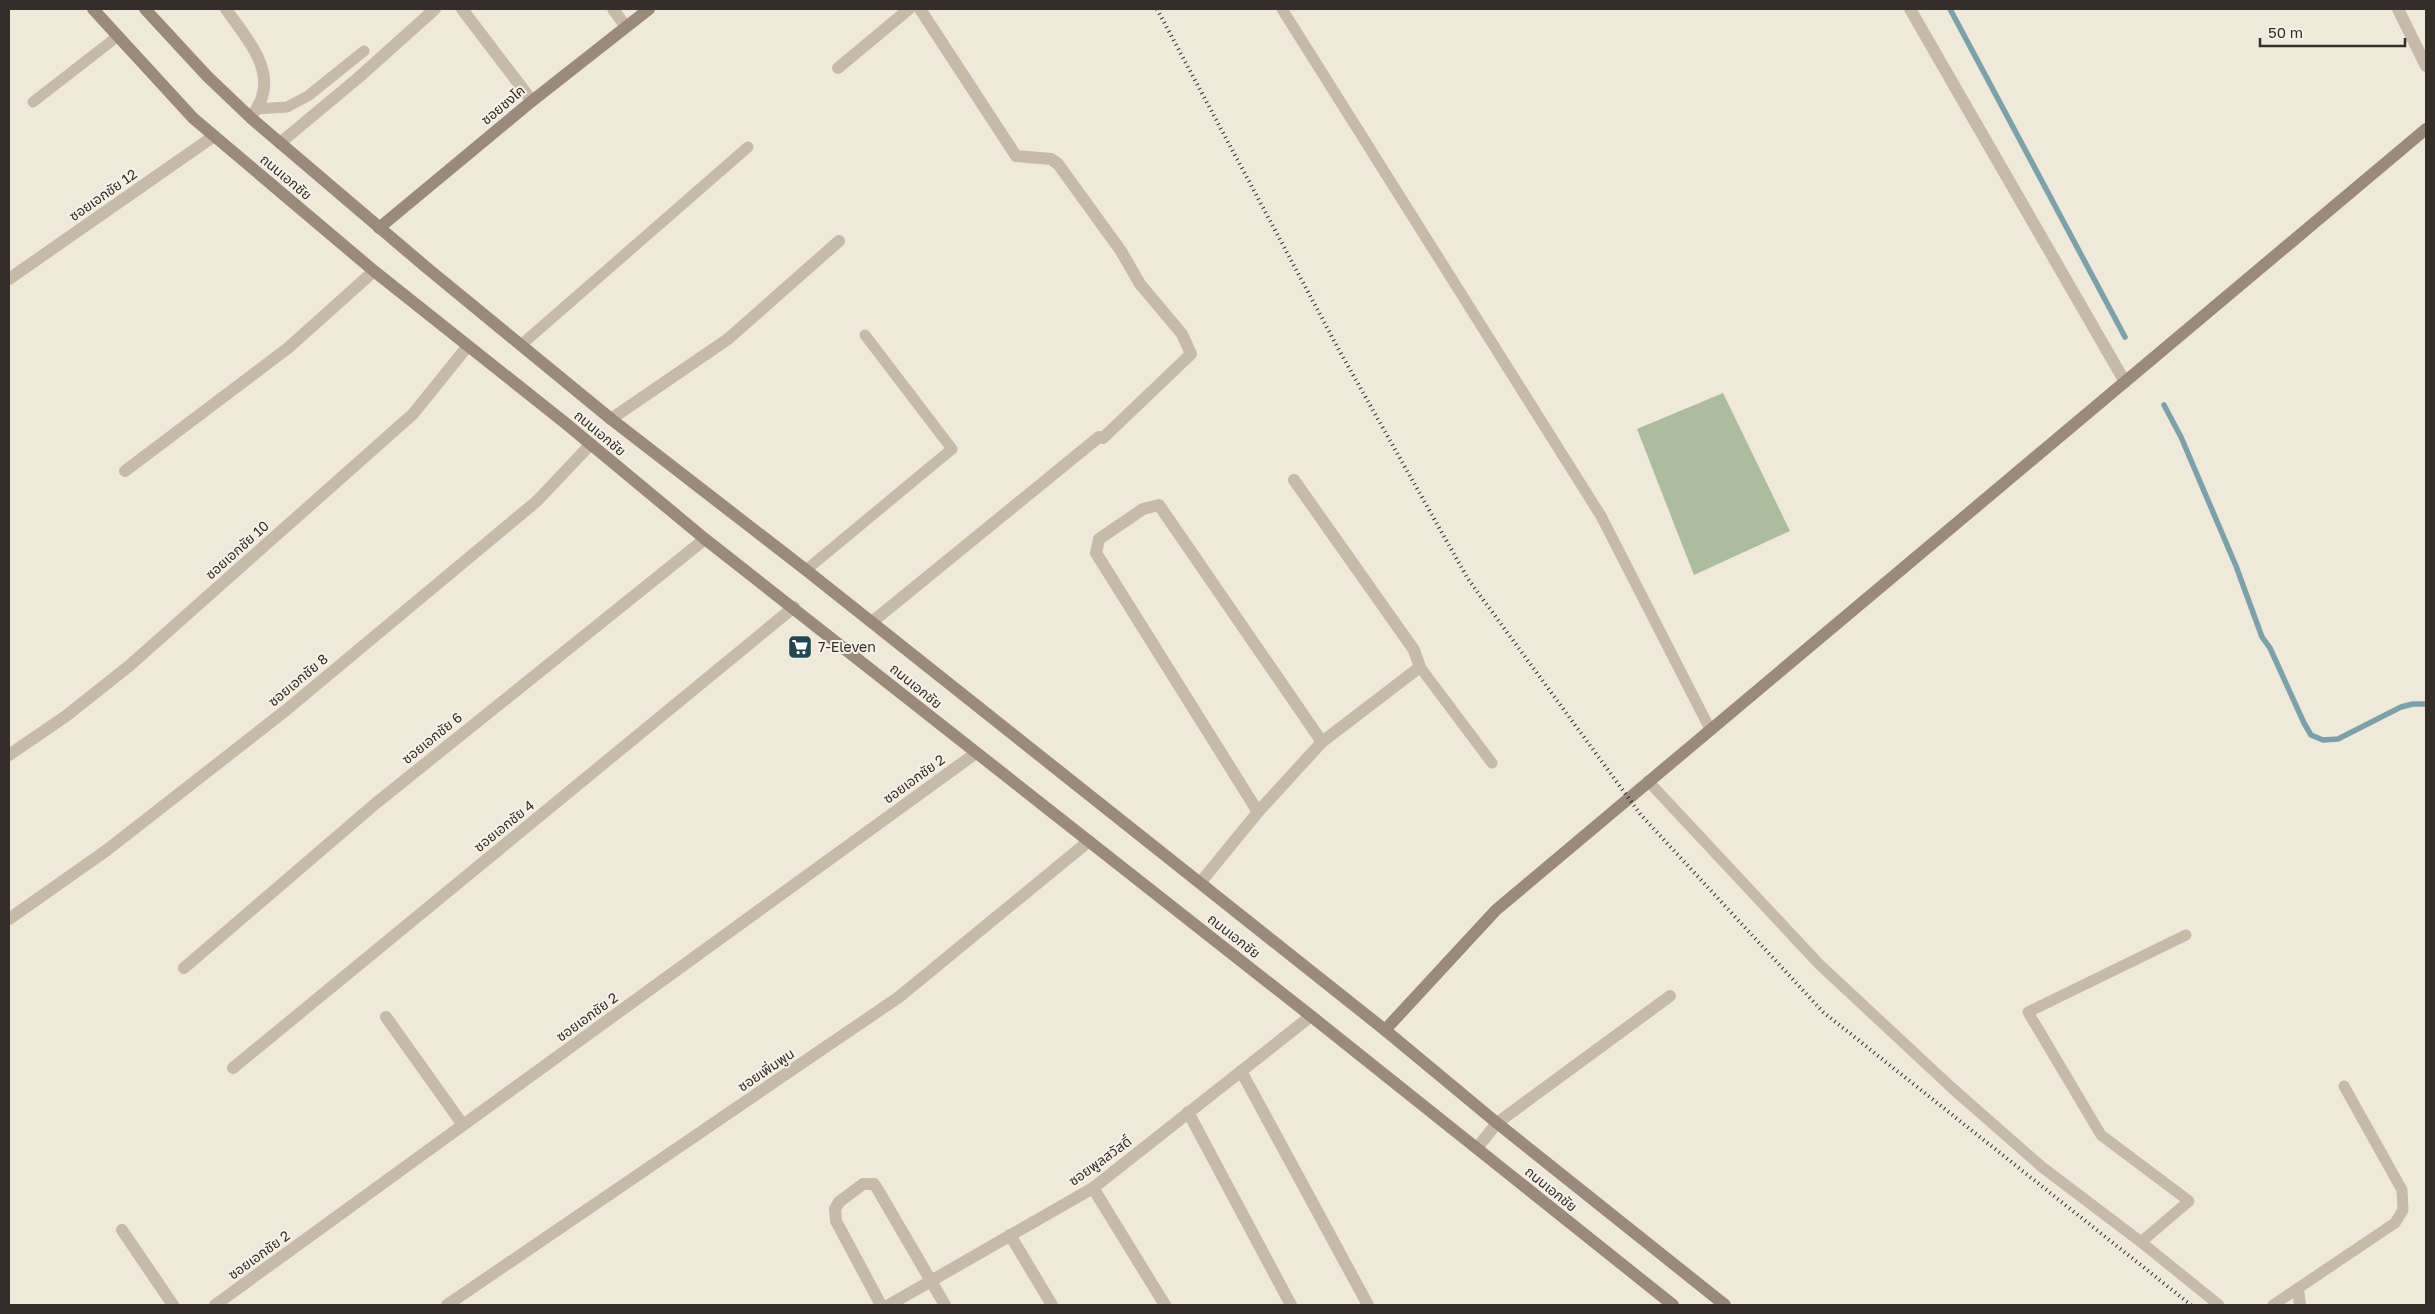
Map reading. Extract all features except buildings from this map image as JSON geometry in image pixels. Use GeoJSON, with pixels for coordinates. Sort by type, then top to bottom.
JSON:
{"type":"FeatureCollection","features":[{"type":"Feature","properties":{"kind":"main road","name":"ถนนเอกชัย"},"geometry":{"type":"LineString","coordinates":[[93,9],[193,118],[374,271],[408,296],[467,347],[564,422],[704,539],[794,607],[1673,1305]]}},
{"type":"Feature","properties":{"kind":"main road","name":"ถนนเอกชัย"},"geometry":{"type":"LineString","coordinates":[[144,9],[253,113],[280,143],[379,228],[611,419],[872,622],[1385,1030],[1725,1305]]}},
{"type":"Feature","properties":{"kind":"main road","name":"ซอยชงโค"},"geometry":{"type":"LineString","coordinates":[[379,228],[532,101],[649,9]]}},
{"type":"Feature","properties":{"kind":"main road"},"geometry":{"type":"LineString","coordinates":[[1385,1030],[1496,910],[2426,130]]}},
{"type":"Feature","properties":{"kind":"street"},"geometry":{"type":"LineString","coordinates":[[226,9],[262,65],[265,80],[262,96],[253,113]]}},
{"type":"Feature","properties":{"kind":"street"},"geometry":{"type":"LineString","coordinates":[[280,143],[358,78],[435,9]]}},
{"type":"Feature","properties":{"kind":"street"},"geometry":{"type":"LineString","coordinates":[[462,9],[532,101]]}},
{"type":"Feature","properties":{"kind":"street"},"geometry":{"type":"LineString","coordinates":[[613,9],[626,27]]}},
{"type":"Feature","properties":{"kind":"street"},"geometry":{"type":"LineString","coordinates":[[838,68],[909,9]]}},
{"type":"Feature","properties":{"kind":"street"},"geometry":{"type":"LineString","coordinates":[[872,622],[1099,437],[1103,438],[1191,354],[1182,334],[1140,284],[1121,251],[1058,164],[1051,159],[1016,156],[920,9]]}},
{"type":"Feature","properties":{"kind":"street"},"geometry":{"type":"LineString","coordinates":[[1910,9],[2125,382]]}},
{"type":"Feature","properties":{"kind":"street"},"geometry":{"type":"LineString","coordinates":[[2398,9],[2426,66]]}},
{"type":"Feature","properties":{"kind":"street","name":"ซอยเอกชัย 12"},"geometry":{"type":"LineString","coordinates":[[9,279],[214,136]]}},
{"type":"Feature","properties":{"kind":"street"},"geometry":{"type":"LineString","coordinates":[[611,419],[728,338],[839,240]]}},
{"type":"Feature","properties":{"kind":"street"},"geometry":{"type":"LineString","coordinates":[[126,471],[288,348],[374,271]]}},
{"type":"Feature","properties":{"kind":"street","name":"ซอยเอกชัย 10"},"geometry":{"type":"LineString","coordinates":[[9,755],[66,716],[129,666],[413,414],[467,347]]}},
{"type":"Feature","properties":{"kind":"street","name":"ซอยเอกชัย 8"},"geometry":{"type":"LineString","coordinates":[[9,918],[107,850],[285,711],[537,501],[590,445]]}},
{"type":"Feature","properties":{"kind":"street"},"geometry":{"type":"LineString","coordinates":[[1200,883],[1258,812],[1322,742],[1420,668],[1414,650],[1294,480]]}},
{"type":"Feature","properties":{"kind":"street"},"geometry":{"type":"LineString","coordinates":[[1258,812],[1096,553],[1099,539],[1143,509],[1159,505],[1322,742]]}},
{"type":"Feature","properties":{"kind":"street","name":"ซอยเอกชัย 6"},"geometry":{"type":"LineString","coordinates":[[184,968],[375,804],[704,539]]}},
{"type":"Feature","properties":{"kind":"street","name":"ซอยเอกชัย 4"},"geometry":{"type":"LineString","coordinates":[[233,1068],[794,607]]}},
{"type":"Feature","properties":{"kind":"street","name":"ซอยเอกชัย 2"},"geometry":{"type":"LineString","coordinates":[[215,1305],[976,753]]}},
{"type":"Feature","properties":{"kind":"street","name":"ซอยเพิ่มพูน"},"geometry":{"type":"LineString","coordinates":[[447,1305],[899,997],[1089,841]]}},
{"type":"Feature","properties":{"kind":"street"},"geometry":{"type":"LineString","coordinates":[[1477,1148],[1497,1122],[1670,996]]}},
{"type":"Feature","properties":{"kind":"street"},"geometry":{"type":"LineString","coordinates":[[386,1016],[463,1125]]}},
{"type":"Feature","properties":{"kind":"street","name":"ซอยพูลสวัสดิ์"},"geometry":{"type":"LineString","coordinates":[[890,1305],[1092,1188],[1311,1016]]}},
{"type":"Feature","properties":{"kind":"street"},"geometry":{"type":"LineString","coordinates":[[1240,1071],[1368,1305]]}},
{"type":"Feature","properties":{"kind":"street"},"geometry":{"type":"LineString","coordinates":[[1188,1112],[1291,1305]]}},
{"type":"Feature","properties":{"kind":"street"},"geometry":{"type":"LineString","coordinates":[[881,1305],[836,1221],[835,1209],[839,1202],[863,1184],[874,1184],[945,1305]]}},
{"type":"Feature","properties":{"kind":"street"},"geometry":{"type":"LineString","coordinates":[[1092,1188],[1165,1305]]}},
{"type":"Feature","properties":{"kind":"street"},"geometry":{"type":"LineString","coordinates":[[122,1230],[173,1305]]}},
{"type":"Feature","properties":{"kind":"street"},"geometry":{"type":"LineString","coordinates":[[1010,1235],[1052,1305]]}},
{"type":"Feature","properties":{"kind":"street"},"geometry":{"type":"LineString","coordinates":[[2298,1289],[2300,1305]]}},
{"type":"Feature","properties":{"kind":"lane"},"geometry":{"type":"LineString","coordinates":[[1282,9],[1601,516],[1710,729]]}},
{"type":"Feature","properties":{"kind":"lane"},"geometry":{"type":"LineString","coordinates":[[33,102],[118,36]]}},
{"type":"Feature","properties":{"kind":"lane"},"geometry":{"type":"LineString","coordinates":[[253,113],[287,107],[308,96],[364,51]]}},
{"type":"Feature","properties":{"kind":"lane"},"geometry":{"type":"LineString","coordinates":[[521,345],[748,147]]}},
{"type":"Feature","properties":{"kind":"lane"},"geometry":{"type":"LineString","coordinates":[[806,570],[952,449],[865,335]]}},
{"type":"Feature","properties":{"kind":"lane"},"geometry":{"type":"LineString","coordinates":[[1420,668],[1492,763]]}},
{"type":"Feature","properties":{"kind":"lane"},"geometry":{"type":"LineString","coordinates":[[1648,781],[1819,964],[1952,1088],[2042,1167],[2142,1242],[2219,1305]]}},
{"type":"Feature","properties":{"kind":"lane"},"geometry":{"type":"LineString","coordinates":[[2142,1242],[2189,1201],[2101,1135],[2028,1012],[2186,935]]}},
{"type":"Feature","properties":{"kind":"lane"},"geometry":{"type":"LineString","coordinates":[[2273,1305],[2395,1223],[2403,1210],[2402,1190],[2344,1086]]}},
{"type":"Feature","properties":{"kind":"green space"},"geometry":{"type":"Polygon","coordinates":[[[1723,393],[1790,531],[1694,575],[1637,429],[1723,393]]]}},
{"type":"Feature","properties":{"kind":"waterway"},"geometry":{"type":"LineString","coordinates":[[1950,9],[2125,337]]}},
{"type":"Feature","properties":{"kind":"waterway"},"geometry":{"type":"LineString","coordinates":[[2164,405],[2181,437],[2236,566],[2262,637],[2270,648],[2311,735],[2323,740],[2338,739],[2401,707],[2413,704],[2426,704]]}},
{"type":"Feature","properties":{"kind":"railway"},"geometry":{"type":"LineString","coordinates":[[1157,9],[1339,350],[1468,579],[1641,815],[1823,1012],[2191,1305]]}},
{"type":"Feature","properties":{"kind":"place","name":"7-Eleven"},"geometry":{"type":"Point","coordinates":[800,647]}}]}
